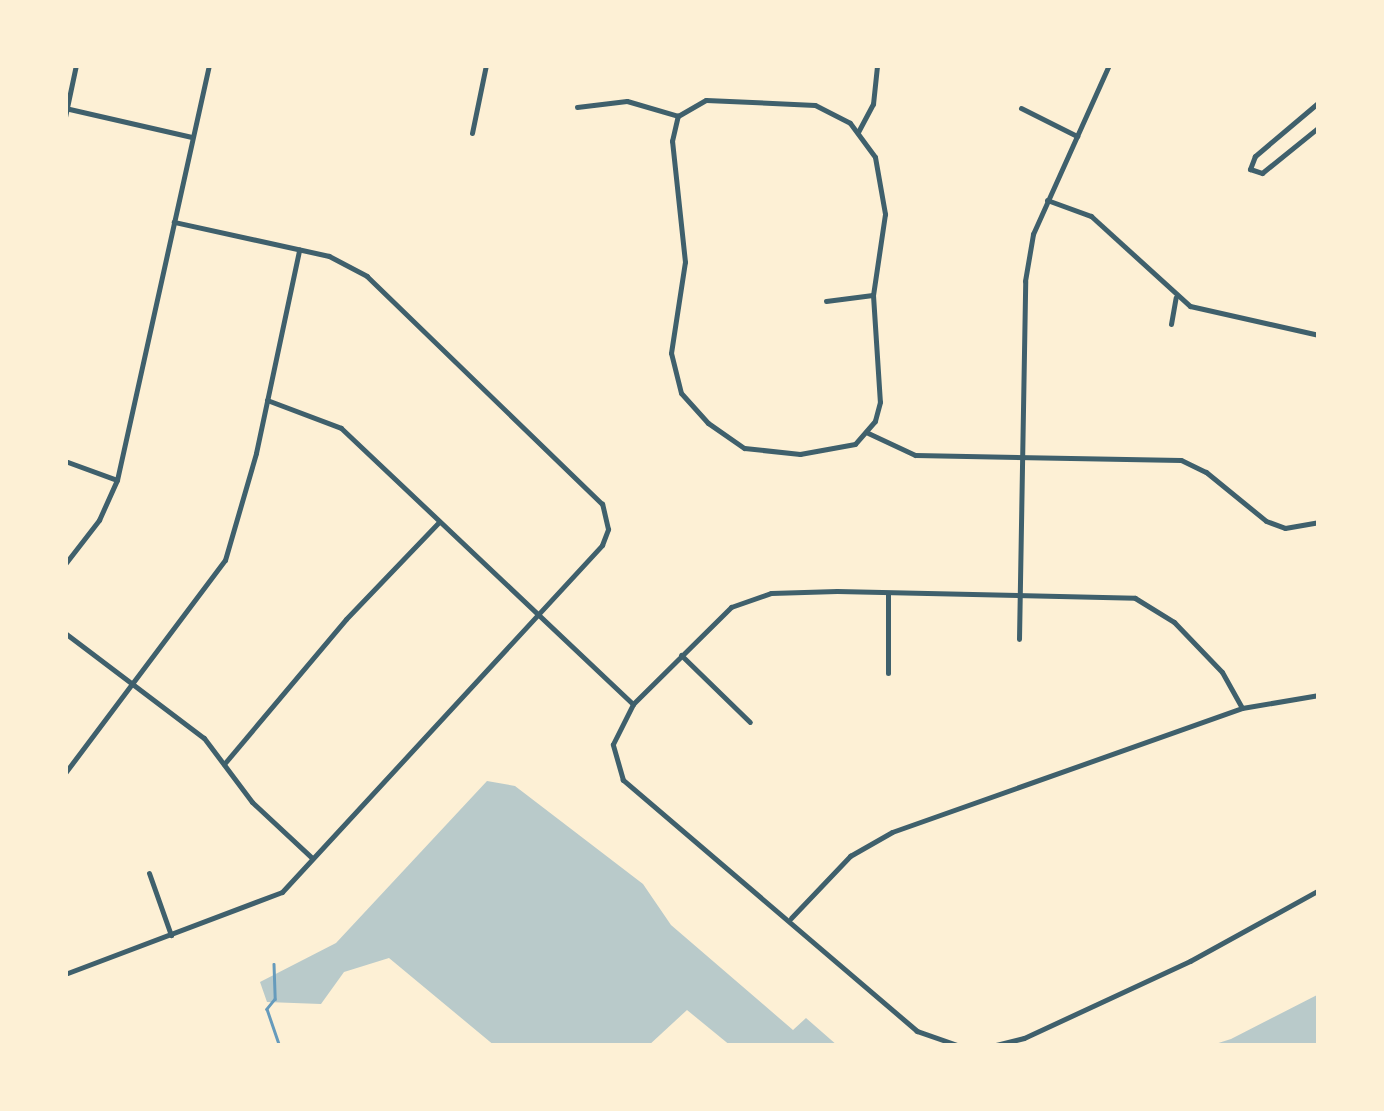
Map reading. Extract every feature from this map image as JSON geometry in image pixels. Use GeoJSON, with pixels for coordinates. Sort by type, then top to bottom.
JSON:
{"type":"FeatureCollection","features":[{"type":"Feature","properties":{"kind":"street"},"geometry":{"type":"LineString","coordinates":[[65,117],[76,65]]}},
{"type":"Feature","properties":{"kind":"street"},"geometry":{"type":"LineString","coordinates":[[65,564],[99,520],[117,480],[209,65]]}},
{"type":"Feature","properties":{"kind":"street"},"geometry":{"type":"LineString","coordinates":[[320,65],[332,65]]}},
{"type":"Feature","properties":{"kind":"street"},"geometry":{"type":"LineString","coordinates":[[472,133],[486,65]]}},
{"type":"Feature","properties":{"kind":"street"},"geometry":{"type":"LineString","coordinates":[[858,132],[873,104],[877,65]]}},
{"type":"Feature","properties":{"kind":"street"},"geometry":{"type":"LineString","coordinates":[[1019,640],[1025,281],[1047,200],[1109,65]]}},
{"type":"Feature","properties":{"kind":"street"},"geometry":{"type":"LineString","coordinates":[[577,107],[628,101],[678,116],[706,100],[778,99],[815,106],[858,132],[884,190],[873,295],[880,402],[868,432],[835,452],[754,450],[724,437],[682,393],[671,353],[685,262],[672,141],[678,116]]}},
{"type":"Feature","properties":{"kind":"street"},"geometry":{"type":"LineString","coordinates":[[1319,102],[1255,156],[1250,169],[1262,173],[1319,127]]}},
{"type":"Feature","properties":{"kind":"street"},"geometry":{"type":"LineString","coordinates":[[66,108],[192,137]]}},
{"type":"Feature","properties":{"kind":"street"},"geometry":{"type":"LineString","coordinates":[[1020,108],[1077,136]]}},
{"type":"Feature","properties":{"kind":"street"},"geometry":{"type":"LineString","coordinates":[[1047,200],[1091,216],[1176,298],[1221,317],[1319,335]]}},
{"type":"Feature","properties":{"kind":"street"},"geometry":{"type":"LineString","coordinates":[[65,974],[272,899],[314,859],[537,617],[602,544],[608,524],[602,504],[367,276],[299,250],[173,222]]}},
{"type":"Feature","properties":{"kind":"street"},"geometry":{"type":"LineString","coordinates":[[65,773],[225,560],[267,400],[299,250]]}},
{"type":"Feature","properties":{"kind":"street"},"geometry":{"type":"LineString","coordinates":[[826,302],[873,295]]}},
{"type":"Feature","properties":{"kind":"street"},"geometry":{"type":"LineString","coordinates":[[1171,324],[1176,298]]}},
{"type":"Feature","properties":{"kind":"street"},"geometry":{"type":"LineString","coordinates":[[267,400],[341,428],[537,617],[634,704]]}},
{"type":"Feature","properties":{"kind":"street"},"geometry":{"type":"LineString","coordinates":[[868,432],[901,453],[1181,460],[1206,472],[1266,520],[1285,528],[1319,522]]}},
{"type":"Feature","properties":{"kind":"street"},"geometry":{"type":"LineString","coordinates":[[65,461],[117,480]]}},
{"type":"Feature","properties":{"kind":"street"},"geometry":{"type":"LineString","coordinates":[[224,764],[346,618],[439,522]]}},
{"type":"Feature","properties":{"kind":"street"},"geometry":{"type":"LineString","coordinates":[[960,1046],[917,1032],[791,918],[623,780],[613,754],[617,729],[634,704],[681,655],[750,597],[1018,593],[1114,594],[1152,605],[1222,672],[1242,708]]}},
{"type":"Feature","properties":{"kind":"street"},"geometry":{"type":"LineString","coordinates":[[888,594],[888,674]]}},
{"type":"Feature","properties":{"kind":"street"},"geometry":{"type":"LineString","coordinates":[[65,632],[204,738],[252,802],[314,859]]}},
{"type":"Feature","properties":{"kind":"street"},"geometry":{"type":"LineString","coordinates":[[681,655],[750,722]]}},
{"type":"Feature","properties":{"kind":"street"},"geometry":{"type":"LineString","coordinates":[[791,918],[876,838],[1242,708],[1319,695]]}},
{"type":"Feature","properties":{"kind":"street"},"geometry":{"type":"LineString","coordinates":[[149,872],[171,935]]}},
{"type":"Feature","properties":{"kind":"street"},"geometry":{"type":"LineString","coordinates":[[992,1046],[1024,1038],[1190,961],[1319,890]]}},
{"type":"Feature","properties":{"kind":"shaded area"},"geometry":{"type":"Polygon","coordinates":[[[487,781],[515,786],[643,884],[671,925],[793,1030],[806,1018],[838,1046],[731,1046],[687,1010],[648,1046],[495,1046],[389,958],[344,972],[321,1004],[267,1002],[260,982],[336,943],[487,781]]]}},
{"type":"Feature","properties":{"kind":"shaded area"},"geometry":{"type":"Polygon","coordinates":[[[1319,994],[1319,1046],[1209,1046],[1231,1039],[1319,994]]]}},
{"type":"Feature","properties":{"kind":"waterway"},"geometry":{"type":"LineString","coordinates":[[274,964],[275,999],[267,1009],[280,1046]]}}]}
